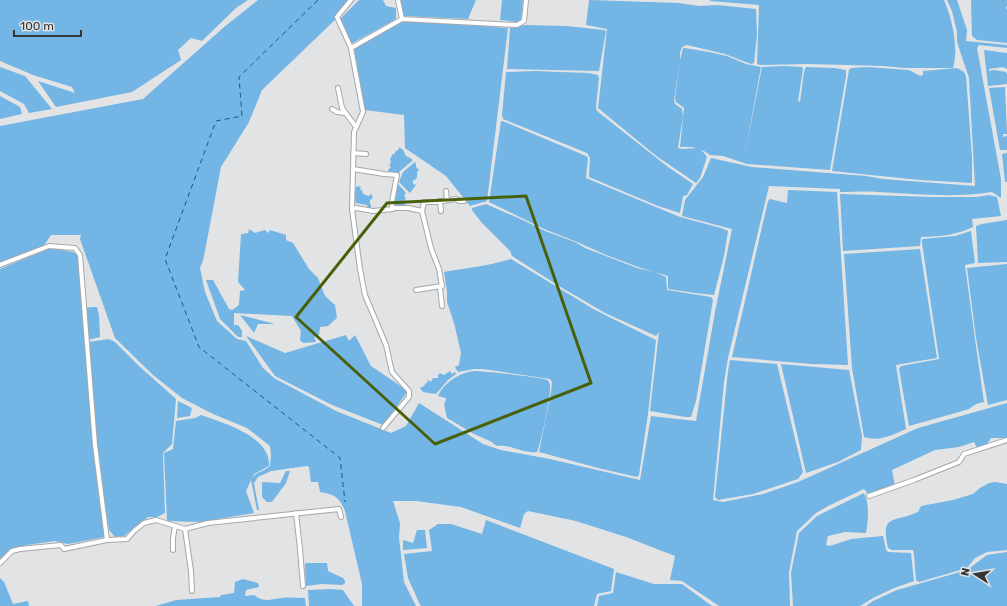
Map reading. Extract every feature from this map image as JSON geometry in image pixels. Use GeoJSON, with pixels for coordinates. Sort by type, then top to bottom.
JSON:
{"type":"FeatureCollection","features":[{"type":"Feature","properties":{"kind":"street"},"geometry":{"type":"LineString","coordinates":[[351,0],[337,17],[351,48],[363,112],[354,132],[353,154],[352,209],[360,269],[365,295],[386,345],[392,372],[409,391],[409,397],[383,428]]}},
{"type":"Feature","properties":{"kind":"street"},"geometry":{"type":"LineString","coordinates":[[398,0],[402,18]]}},
{"type":"Feature","properties":{"kind":"street"},"geometry":{"type":"LineString","coordinates":[[351,48],[402,18],[517,25],[524,21],[526,0]]}},
{"type":"Feature","properties":{"kind":"street"},"geometry":{"type":"LineString","coordinates":[[338,88],[340,102],[345,113],[356,127]]}},
{"type":"Feature","properties":{"kind":"street"},"geometry":{"type":"LineString","coordinates":[[332,108],[337,112],[345,113]]}},
{"type":"Feature","properties":{"kind":"street"},"geometry":{"type":"LineString","coordinates":[[353,154],[366,154]]}},
{"type":"Feature","properties":{"kind":"street"},"geometry":{"type":"LineString","coordinates":[[353,169],[384,174],[397,174],[391,206],[394,209]]}},
{"type":"Feature","properties":{"kind":"street"},"geometry":{"type":"LineString","coordinates":[[446,191],[447,200]]}},
{"type":"Feature","properties":{"kind":"street"},"geometry":{"type":"LineString","coordinates":[[442,306],[440,287],[442,286],[422,211],[424,202],[458,199],[459,201],[464,201]]}},
{"type":"Feature","properties":{"kind":"street"},"geometry":{"type":"LineString","coordinates":[[440,201],[441,211]]}},
{"type":"Feature","properties":{"kind":"street"},"geometry":{"type":"LineString","coordinates":[[352,209],[356,208],[373,211],[408,208],[422,211]]}},
{"type":"Feature","properties":{"kind":"street"},"geometry":{"type":"LineString","coordinates":[[0,265],[49,246],[74,248],[80,255],[96,445],[107,540]]}},
{"type":"Feature","properties":{"kind":"street"},"geometry":{"type":"LineString","coordinates":[[416,290],[440,287]]}},
{"type":"Feature","properties":{"kind":"street"},"geometry":{"type":"LineString","coordinates":[[869,496],[959,462],[964,454],[1007,440]]}},
{"type":"Feature","properties":{"kind":"street"},"geometry":{"type":"LineString","coordinates":[[0,563],[12,551],[20,549],[61,545],[64,549],[107,540],[127,539],[144,523],[156,520],[187,528],[208,523],[333,509],[339,509],[341,517]]}},
{"type":"Feature","properties":{"kind":"street"},"geometry":{"type":"LineString","coordinates":[[296,513],[303,586]]}},
{"type":"Feature","properties":{"kind":"street"},"geometry":{"type":"LineString","coordinates":[[174,550],[173,538],[175,526]]}},
{"type":"Feature","properties":{"kind":"street"},"geometry":{"type":"LineString","coordinates":[[187,528],[194,572]]}},
{"type":"Feature","properties":{"kind":"street"},"geometry":{"type":"LineString","coordinates":[[187,528],[192,591]]}},
{"type":"Feature","properties":{"kind":"highlighted area"},"geometry":{"type":"Polygon","coordinates":[[[526,196],[591,383],[435,444],[296,317],[387,203],[526,196]]]}},
{"type":"Feature","properties":{"kind":"water"},"geometry":{"type":"Polygon","coordinates":[[[0,0],[248,0],[236,8],[202,41],[191,38],[178,50],[181,60],[132,92],[56,107],[38,81],[75,93],[72,87],[33,75],[0,61],[0,0]]]}},
{"type":"Feature","properties":{"kind":"water"},"geometry":{"type":"Polygon","coordinates":[[[258,0],[355,0],[262,90],[249,122],[221,167],[203,261],[200,268],[205,292],[217,321],[237,339],[246,341],[263,368],[274,378],[336,411],[391,433],[406,426],[419,403],[483,444],[501,450],[550,459],[640,480],[651,416],[696,421],[715,312],[732,229],[682,216],[685,200],[703,177],[711,158],[752,167],[975,186],[969,78],[957,42],[957,32],[952,11],[947,0],[957,0],[967,30],[966,41],[1007,45],[1007,48],[979,45],[977,48],[1001,179],[1001,198],[992,192],[964,195],[935,195],[840,192],[840,189],[769,186],[728,358],[724,382],[713,500],[723,502],[763,494],[798,482],[918,428],[1007,403],[1007,438],[991,438],[986,446],[977,448],[974,442],[959,447],[935,450],[892,470],[895,486],[868,494],[864,489],[816,513],[797,531],[789,572],[790,606],[719,606],[682,581],[670,580],[675,556],[626,537],[576,521],[528,511],[524,514],[520,528],[461,507],[416,501],[393,501],[400,523],[399,537],[404,582],[416,606],[362,606],[362,584],[345,511],[336,497],[320,492],[318,482],[311,482],[309,467],[307,466],[271,471],[258,477],[254,483],[259,510],[257,510],[251,480],[246,491],[254,513],[200,522],[167,521],[164,453],[173,449],[176,421],[195,418],[201,415],[233,427],[254,439],[262,446],[268,456],[269,466],[254,474],[252,478],[270,466],[270,446],[247,428],[213,414],[182,398],[153,375],[115,338],[80,239],[81,235],[51,235],[43,247],[0,263],[0,126],[143,99],[223,28],[258,0]]]}},
{"type":"Feature","properties":{"kind":"water"},"geometry":{"type":"Polygon","coordinates":[[[359,0],[383,0],[386,6],[396,8],[396,19],[351,44],[339,20],[359,0]]]}},
{"type":"Feature","properties":{"kind":"water"},"geometry":{"type":"Polygon","coordinates":[[[401,0],[476,0],[468,19],[403,16],[401,0]]]}},
{"type":"Feature","properties":{"kind":"water"},"geometry":{"type":"Polygon","coordinates":[[[502,0],[523,0],[521,20],[518,22],[500,20],[502,0]]]}},
{"type":"Feature","properties":{"kind":"water"},"geometry":{"type":"Polygon","coordinates":[[[589,0],[678,3],[700,6],[717,5],[756,9],[757,35],[754,63],[751,64],[725,54],[687,45],[682,47],[674,100],[675,104],[682,109],[683,116],[678,148],[697,149],[704,152],[707,157],[700,178],[696,183],[655,155],[598,108],[607,29],[586,25],[589,0]]]}},
{"type":"Feature","properties":{"kind":"water"},"geometry":{"type":"Polygon","coordinates":[[[710,0],[944,0],[954,33],[955,60],[953,68],[904,68],[808,64],[760,65],[757,64],[759,5],[710,0]]]}},
{"type":"Feature","properties":{"kind":"water"},"geometry":{"type":"Polygon","coordinates":[[[971,0],[1007,0],[1007,43],[977,40],[972,36],[971,0]]]}},
{"type":"Feature","properties":{"kind":"water"},"geometry":{"type":"Polygon","coordinates":[[[403,20],[508,28],[487,201],[470,206],[446,176],[405,148],[404,115],[365,110],[354,48],[403,20]]]}},
{"type":"Feature","properties":{"kind":"water"},"geometry":{"type":"Polygon","coordinates":[[[525,25],[566,26],[606,31],[599,71],[507,69],[510,28],[525,25]]]}},
{"type":"Feature","properties":{"kind":"water"},"geometry":{"type":"Polygon","coordinates":[[[683,48],[685,48],[727,56],[746,64],[761,67],[744,159],[762,67],[802,67],[803,69],[798,101],[800,102],[806,67],[846,70],[830,170],[747,164],[723,156],[710,155],[704,151],[692,147],[680,147],[684,108],[676,102],[675,98],[683,48]]]}},
{"type":"Feature","properties":{"kind":"water"},"geometry":{"type":"Polygon","coordinates":[[[984,50],[1007,53],[1007,69],[1003,67],[989,69],[989,71],[994,70],[1006,72],[1007,84],[988,86],[984,50]]]}},
{"type":"Feature","properties":{"kind":"water"},"geometry":{"type":"Polygon","coordinates":[[[0,67],[25,76],[52,109],[29,113],[24,104],[0,91],[0,67]]]}},
{"type":"Feature","properties":{"kind":"water"},"geometry":{"type":"Polygon","coordinates":[[[867,67],[909,70],[920,76],[923,75],[923,71],[957,68],[964,72],[966,76],[972,157],[972,183],[920,180],[832,171],[849,70],[851,68],[867,67]]]}},
{"type":"Feature","properties":{"kind":"water"},"geometry":{"type":"Polygon","coordinates":[[[534,71],[588,73],[598,75],[597,111],[668,167],[693,184],[687,195],[683,196],[680,213],[658,206],[589,177],[590,158],[587,153],[503,119],[502,115],[506,72],[534,71]]]}},
{"type":"Feature","properties":{"kind":"water"},"geometry":{"type":"Polygon","coordinates":[[[1005,87],[1007,134],[1003,134],[1003,137],[1007,136],[1007,150],[1000,150],[989,88],[1005,87]]]}},
{"type":"Feature","properties":{"kind":"water"},"geometry":{"type":"Polygon","coordinates":[[[0,96],[20,107],[22,114],[0,119],[0,96]]]}},
{"type":"Feature","properties":{"kind":"water"},"geometry":{"type":"Polygon","coordinates":[[[501,121],[586,156],[588,158],[586,178],[680,217],[728,231],[724,256],[714,295],[668,289],[668,276],[606,255],[544,229],[489,202],[501,121]]]}},
{"type":"Feature","properties":{"kind":"water"},"geometry":{"type":"Polygon","coordinates":[[[399,147],[403,150],[406,156],[412,159],[412,161],[399,172],[400,176],[398,176],[389,173],[388,170],[391,167],[389,165],[391,163],[390,159],[399,147]]]}},
{"type":"Feature","properties":{"kind":"water"},"geometry":{"type":"Polygon","coordinates":[[[1007,153],[1007,182],[1005,182],[1002,154],[1007,153]]]}},
{"type":"Feature","properties":{"kind":"water"},"geometry":{"type":"Polygon","coordinates":[[[415,162],[416,167],[419,170],[417,172],[417,177],[413,180],[413,184],[416,185],[410,193],[399,182],[403,172],[415,162]]]}},
{"type":"Feature","properties":{"kind":"water"},"geometry":{"type":"Polygon","coordinates":[[[398,184],[406,193],[404,196],[406,198],[404,201],[406,202],[404,203],[406,205],[394,207],[395,185],[398,184]]]}},
{"type":"Feature","properties":{"kind":"water"},"geometry":{"type":"Polygon","coordinates":[[[357,186],[361,187],[360,190],[362,190],[363,194],[369,196],[372,194],[373,198],[370,200],[371,209],[368,208],[367,205],[356,203],[355,190],[357,186]]]}},
{"type":"Feature","properties":{"kind":"water"},"geometry":{"type":"Polygon","coordinates":[[[788,190],[837,192],[848,365],[811,364],[732,357],[768,201],[770,199],[787,203],[788,190]]]}},
{"type":"Feature","properties":{"kind":"water"},"geometry":{"type":"Polygon","coordinates":[[[840,194],[932,197],[977,197],[989,195],[997,197],[1001,216],[972,219],[973,227],[953,234],[921,237],[920,246],[843,251],[840,194]]]}},
{"type":"Feature","properties":{"kind":"water"},"geometry":{"type":"Polygon","coordinates":[[[486,204],[545,231],[575,242],[585,248],[637,268],[655,272],[666,277],[667,290],[711,297],[713,300],[696,401],[691,417],[650,411],[659,332],[656,336],[605,313],[512,256],[510,251],[482,223],[472,210],[472,208],[486,204]]]}},
{"type":"Feature","properties":{"kind":"water"},"geometry":{"type":"Polygon","coordinates":[[[1007,220],[1007,262],[978,263],[976,226],[1007,220]]]}},
{"type":"Feature","properties":{"kind":"water"},"geometry":{"type":"Polygon","coordinates":[[[249,229],[255,233],[265,230],[268,233],[270,230],[286,235],[286,240],[293,243],[309,269],[318,278],[325,296],[335,305],[337,318],[328,326],[320,327],[319,335],[314,337],[316,342],[303,343],[300,340],[301,331],[292,316],[234,313],[234,325],[238,325],[242,331],[242,337],[238,337],[220,319],[206,280],[213,280],[229,309],[232,310],[239,305],[240,291],[245,290],[238,282],[241,234],[248,233],[249,229]]]}},
{"type":"Feature","properties":{"kind":"water"},"geometry":{"type":"Polygon","coordinates":[[[971,231],[975,263],[965,265],[984,402],[976,404],[969,409],[909,426],[899,369],[901,366],[939,359],[922,239],[955,236],[971,231]]]}},
{"type":"Feature","properties":{"kind":"water"},"geometry":{"type":"Polygon","coordinates":[[[50,248],[73,252],[78,255],[94,439],[105,537],[68,544],[55,541],[27,545],[9,550],[0,559],[0,269],[50,248]]]}},
{"type":"Feature","properties":{"kind":"water"},"geometry":{"type":"Polygon","coordinates":[[[920,249],[937,358],[896,365],[906,429],[881,438],[875,439],[864,437],[852,368],[844,254],[920,249]]]}},
{"type":"Feature","properties":{"kind":"water"},"geometry":{"type":"Polygon","coordinates":[[[511,259],[595,310],[656,340],[648,414],[639,475],[637,477],[539,452],[551,392],[552,382],[550,379],[483,369],[458,372],[455,367],[459,365],[461,353],[447,302],[444,272],[511,259]]]}},
{"type":"Feature","properties":{"kind":"water"},"geometry":{"type":"Polygon","coordinates":[[[1007,264],[1007,400],[988,405],[976,338],[967,268],[1007,264]]]}},
{"type":"Feature","properties":{"kind":"water"},"geometry":{"type":"Polygon","coordinates":[[[97,307],[100,337],[88,340],[85,308],[97,307]]]}},
{"type":"Feature","properties":{"kind":"water"},"geometry":{"type":"Polygon","coordinates":[[[240,315],[275,324],[258,324],[254,333],[240,315]]]}},
{"type":"Feature","properties":{"kind":"water"},"geometry":{"type":"Polygon","coordinates":[[[346,335],[349,341],[355,335],[371,366],[408,391],[383,425],[332,405],[275,376],[246,336],[285,353],[346,335]]]}},
{"type":"Feature","properties":{"kind":"water"},"geometry":{"type":"Polygon","coordinates":[[[109,339],[115,342],[176,399],[172,444],[163,453],[165,513],[157,517],[148,517],[124,536],[115,537],[109,530],[98,455],[89,342],[109,339]]]}},
{"type":"Feature","properties":{"kind":"water"},"geometry":{"type":"Polygon","coordinates":[[[730,360],[777,364],[803,472],[798,479],[753,494],[718,500],[715,497],[730,360]]]}},
{"type":"Feature","properties":{"kind":"water"},"geometry":{"type":"Polygon","coordinates":[[[781,364],[849,370],[862,436],[861,450],[838,462],[806,473],[781,364]]]}},
{"type":"Feature","properties":{"kind":"water"},"geometry":{"type":"Polygon","coordinates":[[[450,371],[452,374],[455,372],[456,374],[448,380],[436,394],[423,392],[420,388],[427,383],[428,380],[431,382],[433,378],[438,378],[440,373],[444,375],[450,371]]]}},
{"type":"Feature","properties":{"kind":"water"},"geometry":{"type":"Polygon","coordinates":[[[474,371],[543,379],[550,383],[549,399],[537,452],[527,452],[507,446],[497,446],[447,418],[444,404],[446,398],[438,396],[448,382],[458,376],[474,371]]]}},
{"type":"Feature","properties":{"kind":"water"},"geometry":{"type":"Polygon","coordinates":[[[178,401],[192,408],[190,416],[177,418],[178,401]]]}},
{"type":"Feature","properties":{"kind":"water"},"geometry":{"type":"Polygon","coordinates":[[[286,471],[290,471],[286,483],[272,502],[267,502],[262,497],[262,483],[280,483],[286,471]]]}},
{"type":"Feature","properties":{"kind":"water"},"geometry":{"type":"Polygon","coordinates":[[[995,482],[1007,484],[1007,550],[987,552],[975,558],[967,568],[919,582],[916,580],[913,550],[892,550],[888,548],[886,529],[888,524],[896,519],[918,512],[921,506],[953,500],[973,494],[989,483],[995,482]]]}},
{"type":"Feature","properties":{"kind":"water"},"geometry":{"type":"Polygon","coordinates":[[[864,493],[868,508],[866,533],[845,532],[828,536],[826,545],[830,546],[851,539],[883,536],[886,550],[888,552],[911,553],[914,581],[894,588],[860,606],[793,606],[791,573],[799,533],[817,516],[864,493]]]}},
{"type":"Feature","properties":{"kind":"water"},"geometry":{"type":"Polygon","coordinates":[[[486,520],[614,569],[611,591],[597,594],[594,606],[420,605],[408,578],[404,554],[432,551],[429,530],[438,524],[451,524],[482,534],[486,520]]]}},
{"type":"Feature","properties":{"kind":"water"},"geometry":{"type":"Polygon","coordinates":[[[417,530],[425,530],[427,548],[403,550],[403,540],[413,543],[417,530]]]}},
{"type":"Feature","properties":{"kind":"water"},"geometry":{"type":"Polygon","coordinates":[[[1007,552],[1007,606],[866,606],[873,601],[897,590],[967,570],[987,555],[1007,552]]]}},
{"type":"Feature","properties":{"kind":"water"},"geometry":{"type":"Polygon","coordinates":[[[306,563],[327,563],[328,571],[343,578],[345,583],[342,585],[322,584],[306,586],[306,563]]]}},
{"type":"Feature","properties":{"kind":"water"},"geometry":{"type":"Polygon","coordinates":[[[616,572],[654,584],[682,584],[712,606],[597,606],[599,596],[613,593],[616,572]]]}},
{"type":"Feature","properties":{"kind":"water"},"geometry":{"type":"Polygon","coordinates":[[[0,578],[4,582],[13,604],[28,601],[29,606],[0,606],[0,578]]]}},
{"type":"Feature","properties":{"kind":"water"},"geometry":{"type":"Polygon","coordinates":[[[243,579],[258,583],[259,587],[246,590],[245,596],[254,595],[261,599],[267,600],[305,598],[306,606],[156,606],[176,600],[220,597],[221,595],[234,593],[235,582],[243,579]]]}},
{"type":"Feature","properties":{"kind":"water"},"geometry":{"type":"Polygon","coordinates":[[[308,590],[343,590],[354,606],[309,606],[308,590]]]}},
{"type":"Feature","properties":{"kind":"ferry route"},"geometry":{"type":"LineString","coordinates":[[318,0],[239,77],[242,116],[216,121],[165,259],[199,347],[340,458],[345,502]]}}]}
